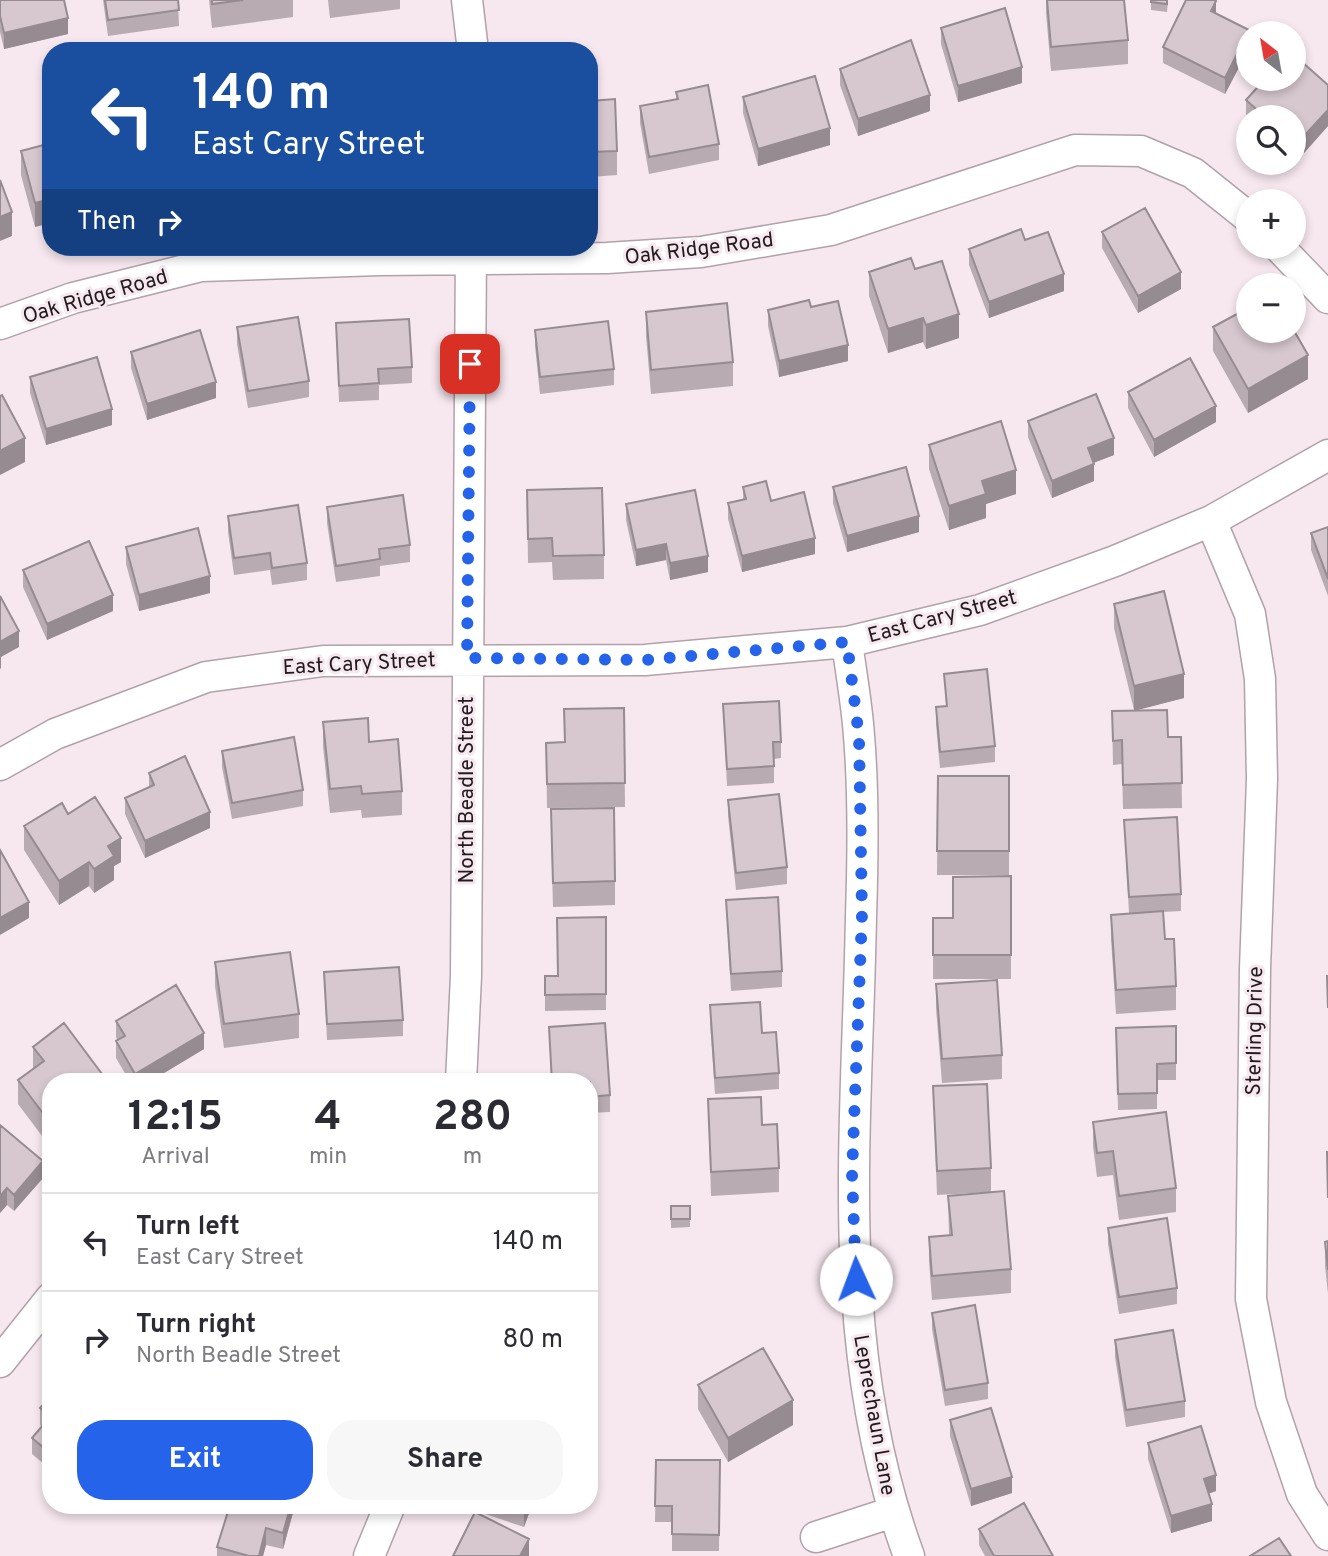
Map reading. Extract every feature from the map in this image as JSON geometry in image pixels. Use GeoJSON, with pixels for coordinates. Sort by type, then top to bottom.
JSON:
{"type":"FeatureCollection","features":[{"type":"Feature","properties":{"kind":"street"},"geometry":{"type":"LineString","coordinates":[[467,0],[472,42]]}},
{"type":"Feature","properties":{"kind":"street","name":"Oak Ridge Road"},"geometry":{"type":"LineString","coordinates":[[553,256],[607,258],[701,252],[831,230],[1075,150],[1141,151],[1192,173],[1236,208]]}},
{"type":"Feature","properties":{"kind":"street","name":"Oak Ridge Road"},"geometry":{"type":"LineString","coordinates":[[0,324],[73,298],[201,266],[432,256]]}},
{"type":"Feature","properties":{"kind":"street","name":"North Beadle Street"},"geometry":{"type":"LineString","coordinates":[[461,1073],[466,976],[471,256]]}},
{"type":"Feature","properties":{"kind":"street"},"geometry":{"type":"LineString","coordinates":[[1291,259],[1328,298]]}},
{"type":"Feature","properties":{"kind":"street","name":"East Cary Street"},"geometry":{"type":"LineString","coordinates":[[0,765],[55,734],[206,677],[323,661],[467,658],[645,660],[847,642],[980,610],[1115,561],[1211,521],[1328,455]]}},
{"type":"Feature","properties":{"kind":"street","name":"Sterling Drive"},"geometry":{"type":"LineString","coordinates":[[1211,521],[1250,614],[1260,679],[1262,779],[1255,969],[1251,1298],[1271,1402],[1302,1494],[1328,1535]]}},
{"type":"Feature","properties":{"kind":"street","name":"Leprechaun Lane"},"geometry":{"type":"LineString","coordinates":[[847,642],[859,737],[862,915],[852,1174],[859,1332],[873,1433],[893,1513],[909,1556]]}},
{"type":"Feature","properties":{"kind":"street"},"geometry":{"type":"LineString","coordinates":[[0,1362],[42,1309]]}},
{"type":"Feature","properties":{"kind":"street"},"geometry":{"type":"LineString","coordinates":[[817,1537],[893,1513]]}},
{"type":"Feature","properties":{"kind":"street"},"geometry":{"type":"LineString","coordinates":[[369,1556],[386,1514]]}},
{"type":"Feature","properties":{"kind":"building"},"geometry":{"type":"Polygon","coordinates":[[[0,0],[64,0],[68,18],[4,33],[0,0]]]}},
{"type":"Feature","properties":{"kind":"building"},"geometry":{"type":"Polygon","coordinates":[[[105,0],[178,0],[179,10],[108,20],[105,0]]]}},
{"type":"Feature","properties":{"kind":"building"},"geometry":{"type":"Polygon","coordinates":[[[212,0],[243,0],[212,4],[212,0]]]}},
{"type":"Feature","properties":{"kind":"building"},"geometry":{"type":"Polygon","coordinates":[[[1047,0],[1124,0],[1128,40],[1051,47],[1047,0]]]}},
{"type":"Feature","properties":{"kind":"building"},"geometry":{"type":"Polygon","coordinates":[[[1167,0],[1167,4],[1151,2],[1167,0]]]}},
{"type":"Feature","properties":{"kind":"building"},"geometry":{"type":"Polygon","coordinates":[[[1186,0],[1214,0],[1216,1],[1211,11],[1236,24],[1236,56],[1225,78],[1163,47],[1186,0]]]}},
{"type":"Feature","properties":{"kind":"building"},"geometry":{"type":"Polygon","coordinates":[[[1005,8],[1022,67],[958,86],[941,28],[1005,8]]]}},
{"type":"Feature","properties":{"kind":"building"},"geometry":{"type":"Polygon","coordinates":[[[911,40],[930,95],[858,119],[840,69],[911,40]]]}},
{"type":"Feature","properties":{"kind":"building"},"geometry":{"type":"Polygon","coordinates":[[[1306,66],[1328,85],[1328,110],[1306,134],[1306,105],[1252,105],[1246,100],[1254,91],[1306,91],[1306,66]]]}},
{"type":"Feature","properties":{"kind":"building"},"geometry":{"type":"Polygon","coordinates":[[[815,76],[830,128],[758,149],[743,97],[815,76]]]}},
{"type":"Feature","properties":{"kind":"building"},"geometry":{"type":"Polygon","coordinates":[[[708,85],[719,144],[649,157],[640,106],[678,99],[676,92],[708,85]]]}},
{"type":"Feature","properties":{"kind":"building"},"geometry":{"type":"Polygon","coordinates":[[[615,99],[617,151],[598,152],[598,100],[615,99]]]}},
{"type":"Feature","properties":{"kind":"building"},"geometry":{"type":"Polygon","coordinates":[[[42,145],[42,201],[35,203],[21,151],[42,145]]]}},
{"type":"Feature","properties":{"kind":"building"},"geometry":{"type":"Polygon","coordinates":[[[0,180],[12,212],[0,217],[0,180]]]}},
{"type":"Feature","properties":{"kind":"building"},"geometry":{"type":"Polygon","coordinates":[[[1145,208],[1181,272],[1138,296],[1102,232],[1145,208]]]}},
{"type":"Feature","properties":{"kind":"building"},"geometry":{"type":"Polygon","coordinates":[[[1021,229],[1025,240],[1048,232],[1064,274],[989,302],[969,249],[1021,229]]]}},
{"type":"Feature","properties":{"kind":"building"},"geometry":{"type":"Polygon","coordinates":[[[911,258],[915,269],[942,261],[959,314],[926,325],[923,318],[888,329],[869,272],[911,258]]]}},
{"type":"Feature","properties":{"kind":"building"},"geometry":{"type":"Polygon","coordinates":[[[809,300],[811,307],[838,301],[848,345],[779,361],[768,310],[809,300]]]}},
{"type":"Feature","properties":{"kind":"building"},"geometry":{"type":"Polygon","coordinates":[[[727,303],[733,362],[651,370],[646,312],[727,303]]]}},
{"type":"Feature","properties":{"kind":"building"},"geometry":{"type":"Polygon","coordinates":[[[1236,315],[1236,343],[1301,343],[1308,355],[1248,389],[1213,327],[1236,315]]]}},
{"type":"Feature","properties":{"kind":"building"},"geometry":{"type":"Polygon","coordinates":[[[298,317],[309,381],[248,391],[237,327],[298,317]]]}},
{"type":"Feature","properties":{"kind":"building"},"geometry":{"type":"Polygon","coordinates":[[[409,319],[412,367],[378,369],[379,383],[339,386],[336,323],[409,319]]]}},
{"type":"Feature","properties":{"kind":"building"},"geometry":{"type":"Polygon","coordinates":[[[608,321],[614,369],[540,377],[535,330],[608,321]]]}},
{"type":"Feature","properties":{"kind":"building"},"geometry":{"type":"Polygon","coordinates":[[[200,330],[216,382],[147,404],[131,352],[200,330]]]}},
{"type":"Feature","properties":{"kind":"building"},"geometry":{"type":"Polygon","coordinates":[[[97,357],[112,409],[46,429],[30,377],[97,357]]]}},
{"type":"Feature","properties":{"kind":"building"},"geometry":{"type":"Polygon","coordinates":[[[1190,358],[1216,406],[1154,440],[1128,392],[1190,358]]]}},
{"type":"Feature","properties":{"kind":"building"},"geometry":{"type":"Polygon","coordinates":[[[1096,394],[1114,438],[1088,448],[1094,464],[1052,481],[1028,421],[1096,394]]]}},
{"type":"Feature","properties":{"kind":"building"},"geometry":{"type":"Polygon","coordinates":[[[2,395],[25,438],[0,451],[0,396],[2,395]]]}},
{"type":"Feature","properties":{"kind":"building"},"geometry":{"type":"Polygon","coordinates":[[[1001,421],[1016,470],[982,481],[986,494],[949,506],[929,445],[1001,421]]]}},
{"type":"Feature","properties":{"kind":"building"},"geometry":{"type":"Polygon","coordinates":[[[906,467],[919,516],[847,536],[833,487],[906,467]]]}},
{"type":"Feature","properties":{"kind":"building"},"geometry":{"type":"Polygon","coordinates":[[[766,481],[771,501],[804,492],[815,538],[742,556],[728,503],[746,499],[743,487],[766,481]]]}},
{"type":"Feature","properties":{"kind":"building"},"geometry":{"type":"Polygon","coordinates":[[[602,488],[604,555],[553,556],[552,538],[528,539],[527,490],[602,488]]]}},
{"type":"Feature","properties":{"kind":"building"},"geometry":{"type":"Polygon","coordinates":[[[695,490],[708,556],[670,563],[666,544],[636,550],[626,504],[695,490]]]}},
{"type":"Feature","properties":{"kind":"building"},"geometry":{"type":"Polygon","coordinates":[[[403,495],[410,545],[379,549],[380,559],[336,566],[327,507],[403,495]]]}},
{"type":"Feature","properties":{"kind":"building"},"geometry":{"type":"Polygon","coordinates":[[[298,505],[307,563],[272,568],[270,553],[234,558],[228,516],[298,505]]]}},
{"type":"Feature","properties":{"kind":"building"},"geometry":{"type":"Polygon","coordinates":[[[1328,527],[1328,579],[1311,533],[1328,527]]]}},
{"type":"Feature","properties":{"kind":"building"},"geometry":{"type":"Polygon","coordinates":[[[198,528],[210,576],[139,595],[126,547],[198,528]]]}},
{"type":"Feature","properties":{"kind":"building"},"geometry":{"type":"Polygon","coordinates":[[[89,541],[113,595],[47,624],[23,570],[89,541]]]}},
{"type":"Feature","properties":{"kind":"building"},"geometry":{"type":"Polygon","coordinates":[[[1164,591],[1184,674],[1134,686],[1114,604],[1164,591]]]}},
{"type":"Feature","properties":{"kind":"building"},"geometry":{"type":"Polygon","coordinates":[[[0,596],[19,631],[0,642],[0,596]]]}},
{"type":"Feature","properties":{"kind":"building"},"geometry":{"type":"Polygon","coordinates":[[[987,669],[995,746],[940,752],[936,707],[947,706],[944,674],[987,669]]]}},
{"type":"Feature","properties":{"kind":"building"},"geometry":{"type":"Polygon","coordinates":[[[779,701],[781,742],[773,742],[774,766],[727,769],[723,704],[779,701]]]}},
{"type":"Feature","properties":{"kind":"building"},"geometry":{"type":"Polygon","coordinates":[[[624,708],[625,783],[547,784],[546,743],[565,742],[564,709],[624,708]]]}},
{"type":"Feature","properties":{"kind":"building"},"geometry":{"type":"Polygon","coordinates":[[[1167,710],[1168,737],[1181,737],[1182,783],[1123,785],[1122,740],[1113,741],[1112,711],[1167,710]]]}},
{"type":"Feature","properties":{"kind":"building"},"geometry":{"type":"Polygon","coordinates":[[[368,718],[369,742],[398,739],[402,791],[362,794],[361,786],[330,789],[323,722],[368,718]]]}},
{"type":"Feature","properties":{"kind":"building"},"geometry":{"type":"Polygon","coordinates":[[[294,737],[303,790],[232,803],[222,751],[294,737]]]}},
{"type":"Feature","properties":{"kind":"building"},"geometry":{"type":"Polygon","coordinates":[[[185,756],[210,812],[145,841],[125,798],[154,785],[149,773],[185,756]]]}},
{"type":"Feature","properties":{"kind":"building"},"geometry":{"type":"Polygon","coordinates":[[[938,776],[1009,776],[1009,851],[937,851],[938,776]]]}},
{"type":"Feature","properties":{"kind":"building"},"geometry":{"type":"Polygon","coordinates":[[[779,794],[787,867],[736,873],[728,800],[779,794]]]}},
{"type":"Feature","properties":{"kind":"building"},"geometry":{"type":"Polygon","coordinates":[[[95,797],[121,838],[108,846],[114,856],[94,869],[89,862],[59,881],[24,826],[62,803],[68,814],[95,797]]]}},
{"type":"Feature","properties":{"kind":"building"},"geometry":{"type":"Polygon","coordinates":[[[614,808],[615,881],[553,883],[551,809],[614,808]]]}},
{"type":"Feature","properties":{"kind":"building"},"geometry":{"type":"Polygon","coordinates":[[[1177,817],[1181,894],[1129,897],[1124,820],[1177,817]]]}},
{"type":"Feature","properties":{"kind":"building"},"geometry":{"type":"Polygon","coordinates":[[[0,850],[29,902],[0,918],[0,850]]]}},
{"type":"Feature","properties":{"kind":"building"},"geometry":{"type":"Polygon","coordinates":[[[1011,876],[1011,955],[933,955],[933,918],[953,918],[953,877],[1011,876]]]}},
{"type":"Feature","properties":{"kind":"building"},"geometry":{"type":"Polygon","coordinates":[[[778,897],[782,971],[731,974],[726,900],[778,897]]]}},
{"type":"Feature","properties":{"kind":"building"},"geometry":{"type":"Polygon","coordinates":[[[1163,911],[1165,939],[1174,939],[1176,986],[1116,990],[1111,915],[1163,911]]]}},
{"type":"Feature","properties":{"kind":"building"},"geometry":{"type":"Polygon","coordinates":[[[606,917],[606,994],[545,995],[545,976],[558,976],[557,918],[606,917]]]}},
{"type":"Feature","properties":{"kind":"building"},"geometry":{"type":"Polygon","coordinates":[[[290,952],[299,1014],[224,1024],[215,962],[290,952]]]}},
{"type":"Feature","properties":{"kind":"building"},"geometry":{"type":"Polygon","coordinates":[[[399,967],[403,1020],[327,1024],[324,972],[399,967]]]}},
{"type":"Feature","properties":{"kind":"building"},"geometry":{"type":"Polygon","coordinates":[[[997,980],[1002,1055],[942,1059],[936,984],[997,980]]]}},
{"type":"Feature","properties":{"kind":"building"},"geometry":{"type":"Polygon","coordinates":[[[176,985],[204,1033],[134,1073],[116,1041],[125,1036],[116,1021],[176,985]]]}},
{"type":"Feature","properties":{"kind":"building"},"geometry":{"type":"Polygon","coordinates":[[[760,1002],[762,1033],[776,1032],[779,1073],[715,1078],[710,1005],[760,1002]]]}},
{"type":"Feature","properties":{"kind":"building"},"geometry":{"type":"Polygon","coordinates":[[[64,1023],[101,1073],[42,1073],[42,1112],[18,1080],[44,1061],[33,1047],[64,1023]]]}},
{"type":"Feature","properties":{"kind":"building"},"geometry":{"type":"Polygon","coordinates":[[[605,1023],[610,1095],[598,1096],[598,1073],[552,1073],[549,1027],[605,1023]]]}},
{"type":"Feature","properties":{"kind":"building"},"geometry":{"type":"Polygon","coordinates":[[[1176,1026],[1176,1063],[1157,1064],[1157,1093],[1118,1094],[1116,1028],[1176,1026]]]}},
{"type":"Feature","properties":{"kind":"building"},"geometry":{"type":"Polygon","coordinates":[[[987,1084],[991,1168],[937,1171],[933,1086],[987,1084]]]}},
{"type":"Feature","properties":{"kind":"building"},"geometry":{"type":"Polygon","coordinates":[[[761,1097],[762,1125],[777,1124],[779,1168],[711,1172],[708,1099],[761,1097]]]}},
{"type":"Feature","properties":{"kind":"building"},"geometry":{"type":"Polygon","coordinates":[[[1166,1112],[1176,1188],[1119,1196],[1113,1151],[1097,1153],[1093,1122],[1166,1112]]]}},
{"type":"Feature","properties":{"kind":"building"},"geometry":{"type":"Polygon","coordinates":[[[0,1125],[42,1162],[14,1195],[7,1188],[0,1196],[0,1125]]]}},
{"type":"Feature","properties":{"kind":"building"},"geometry":{"type":"Polygon","coordinates":[[[1004,1191],[1011,1269],[932,1276],[929,1237],[952,1235],[948,1196],[1004,1191]]]}},
{"type":"Feature","properties":{"kind":"building"},"geometry":{"type":"Polygon","coordinates":[[[671,1206],[690,1206],[690,1219],[671,1219],[671,1206]]]}},
{"type":"Feature","properties":{"kind":"building"},"geometry":{"type":"Polygon","coordinates":[[[1167,1218],[1177,1288],[1119,1297],[1108,1228],[1167,1218]]]}},
{"type":"Feature","properties":{"kind":"building"},"geometry":{"type":"Polygon","coordinates":[[[1328,1241],[1328,1270],[1325,1242],[1328,1241]]]}},
{"type":"Feature","properties":{"kind":"building"},"geometry":{"type":"Polygon","coordinates":[[[975,1305],[988,1383],[945,1390],[932,1313],[975,1305]]]}},
{"type":"Feature","properties":{"kind":"building"},"geometry":{"type":"Polygon","coordinates":[[[1173,1330],[1185,1401],[1126,1410],[1115,1340],[1173,1330]]]}},
{"type":"Feature","properties":{"kind":"building"},"geometry":{"type":"Polygon","coordinates":[[[763,1348],[793,1400],[728,1438],[698,1385],[763,1348]]]}},
{"type":"Feature","properties":{"kind":"building"},"geometry":{"type":"Polygon","coordinates":[[[991,1408],[1012,1477],[971,1489],[950,1420],[991,1408]]]}},
{"type":"Feature","properties":{"kind":"building"},"geometry":{"type":"Polygon","coordinates":[[[42,1426],[42,1446],[32,1438],[42,1426]]]}},
{"type":"Feature","properties":{"kind":"building"},"geometry":{"type":"Polygon","coordinates":[[[1201,1426],[1216,1475],[1204,1479],[1212,1504],[1171,1516],[1148,1443],[1201,1426]]]}},
{"type":"Feature","properties":{"kind":"building"},"geometry":{"type":"Polygon","coordinates":[[[656,1460],[720,1460],[719,1535],[672,1534],[672,1506],[655,1506],[656,1460]]]}},
{"type":"Feature","properties":{"kind":"building"},"geometry":{"type":"Polygon","coordinates":[[[1024,1503],[1053,1556],[994,1556],[979,1529],[1024,1503]]]}},
{"type":"Feature","properties":{"kind":"building"},"geometry":{"type":"Polygon","coordinates":[[[227,1514],[288,1514],[283,1533],[266,1528],[259,1556],[217,1547],[227,1514]]]}},
{"type":"Feature","properties":{"kind":"building"},"geometry":{"type":"Polygon","coordinates":[[[474,1514],[529,1539],[520,1556],[453,1556],[474,1514]]]}},
{"type":"Feature","properties":{"kind":"building"},"geometry":{"type":"Polygon","coordinates":[[[1279,1538],[1291,1556],[1250,1556],[1279,1538]]]}},
{"type":"Feature","properties":{"kind":"route"},"geometry":{"type":"LineString","coordinates":[[470,364],[467,658],[645,660],[753,653],[847,642],[859,737],[862,915],[852,1174],[856,1279]]}}]}
